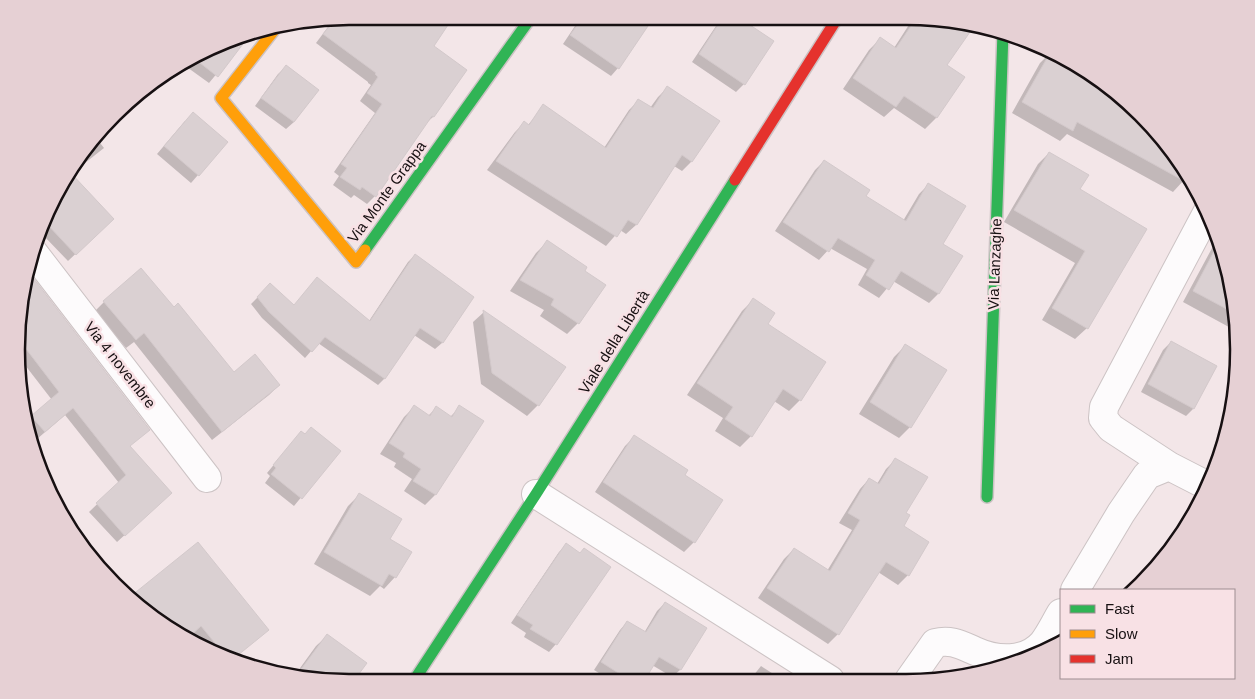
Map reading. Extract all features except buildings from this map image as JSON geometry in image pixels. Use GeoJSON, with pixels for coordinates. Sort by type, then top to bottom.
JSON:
{"type":"FeatureCollection","features":[{"type":"Feature","properties":{"kind":"street","name":"Via Monte Grappa"},"geometry":{"type":"LineString","coordinates":[[270,35],[221,98],[356,262],[526,25]]}},
{"type":"Feature","properties":{"kind":"street","name":"Viale della Libertà"},"geometry":{"type":"LineString","coordinates":[[418,674],[536,494],[833,25]]}},
{"type":"Feature","properties":{"kind":"street","name":"Via Lanzaghe"},"geometry":{"type":"LineString","coordinates":[[987,497],[1003,40]]}},
{"type":"Feature","properties":{"kind":"street"},"geometry":{"type":"LineString","coordinates":[[1201,483],[1169,466],[1111,428],[1103,418],[1104,407],[1203,220]]}},
{"type":"Feature","properties":{"kind":"street","name":"Via 4 novembre"},"geometry":{"type":"LineString","coordinates":[[38,259],[207,478]]}},
{"type":"Feature","properties":{"kind":"street"},"geometry":{"type":"LineString","coordinates":[[1076,589],[1121,513],[1147,475],[1169,466]]}},
{"type":"Feature","properties":{"kind":"street"},"geometry":{"type":"LineString","coordinates":[[536,494],[821,674]]}},
{"type":"Feature","properties":{"kind":"street"},"geometry":{"type":"LineString","coordinates":[[1040,645],[1060,615]]}},
{"type":"Feature","properties":{"kind":"street"},"geometry":{"type":"LineString","coordinates":[[913,674],[935,643],[943,641],[952,641],[989,657],[1006,658]]}},
{"type":"Feature","properties":{"kind":"traffic: fast"},"geometry":{"type":"LineString","coordinates":[[365,250],[526,25]]}},
{"type":"Feature","properties":{"kind":"traffic: fast"},"geometry":{"type":"LineString","coordinates":[[987,497],[1003,40]]}},
{"type":"Feature","properties":{"kind":"traffic: fast"},"geometry":{"type":"LineString","coordinates":[[418,674],[536,494],[735,180]]}},
{"type":"Feature","properties":{"kind":"traffic: slow"},"geometry":{"type":"LineString","coordinates":[[270,35],[221,98],[356,262],[365,250]]}},
{"type":"Feature","properties":{"kind":"traffic: jam"},"geometry":{"type":"LineString","coordinates":[[735,180],[833,25]]}}]}
